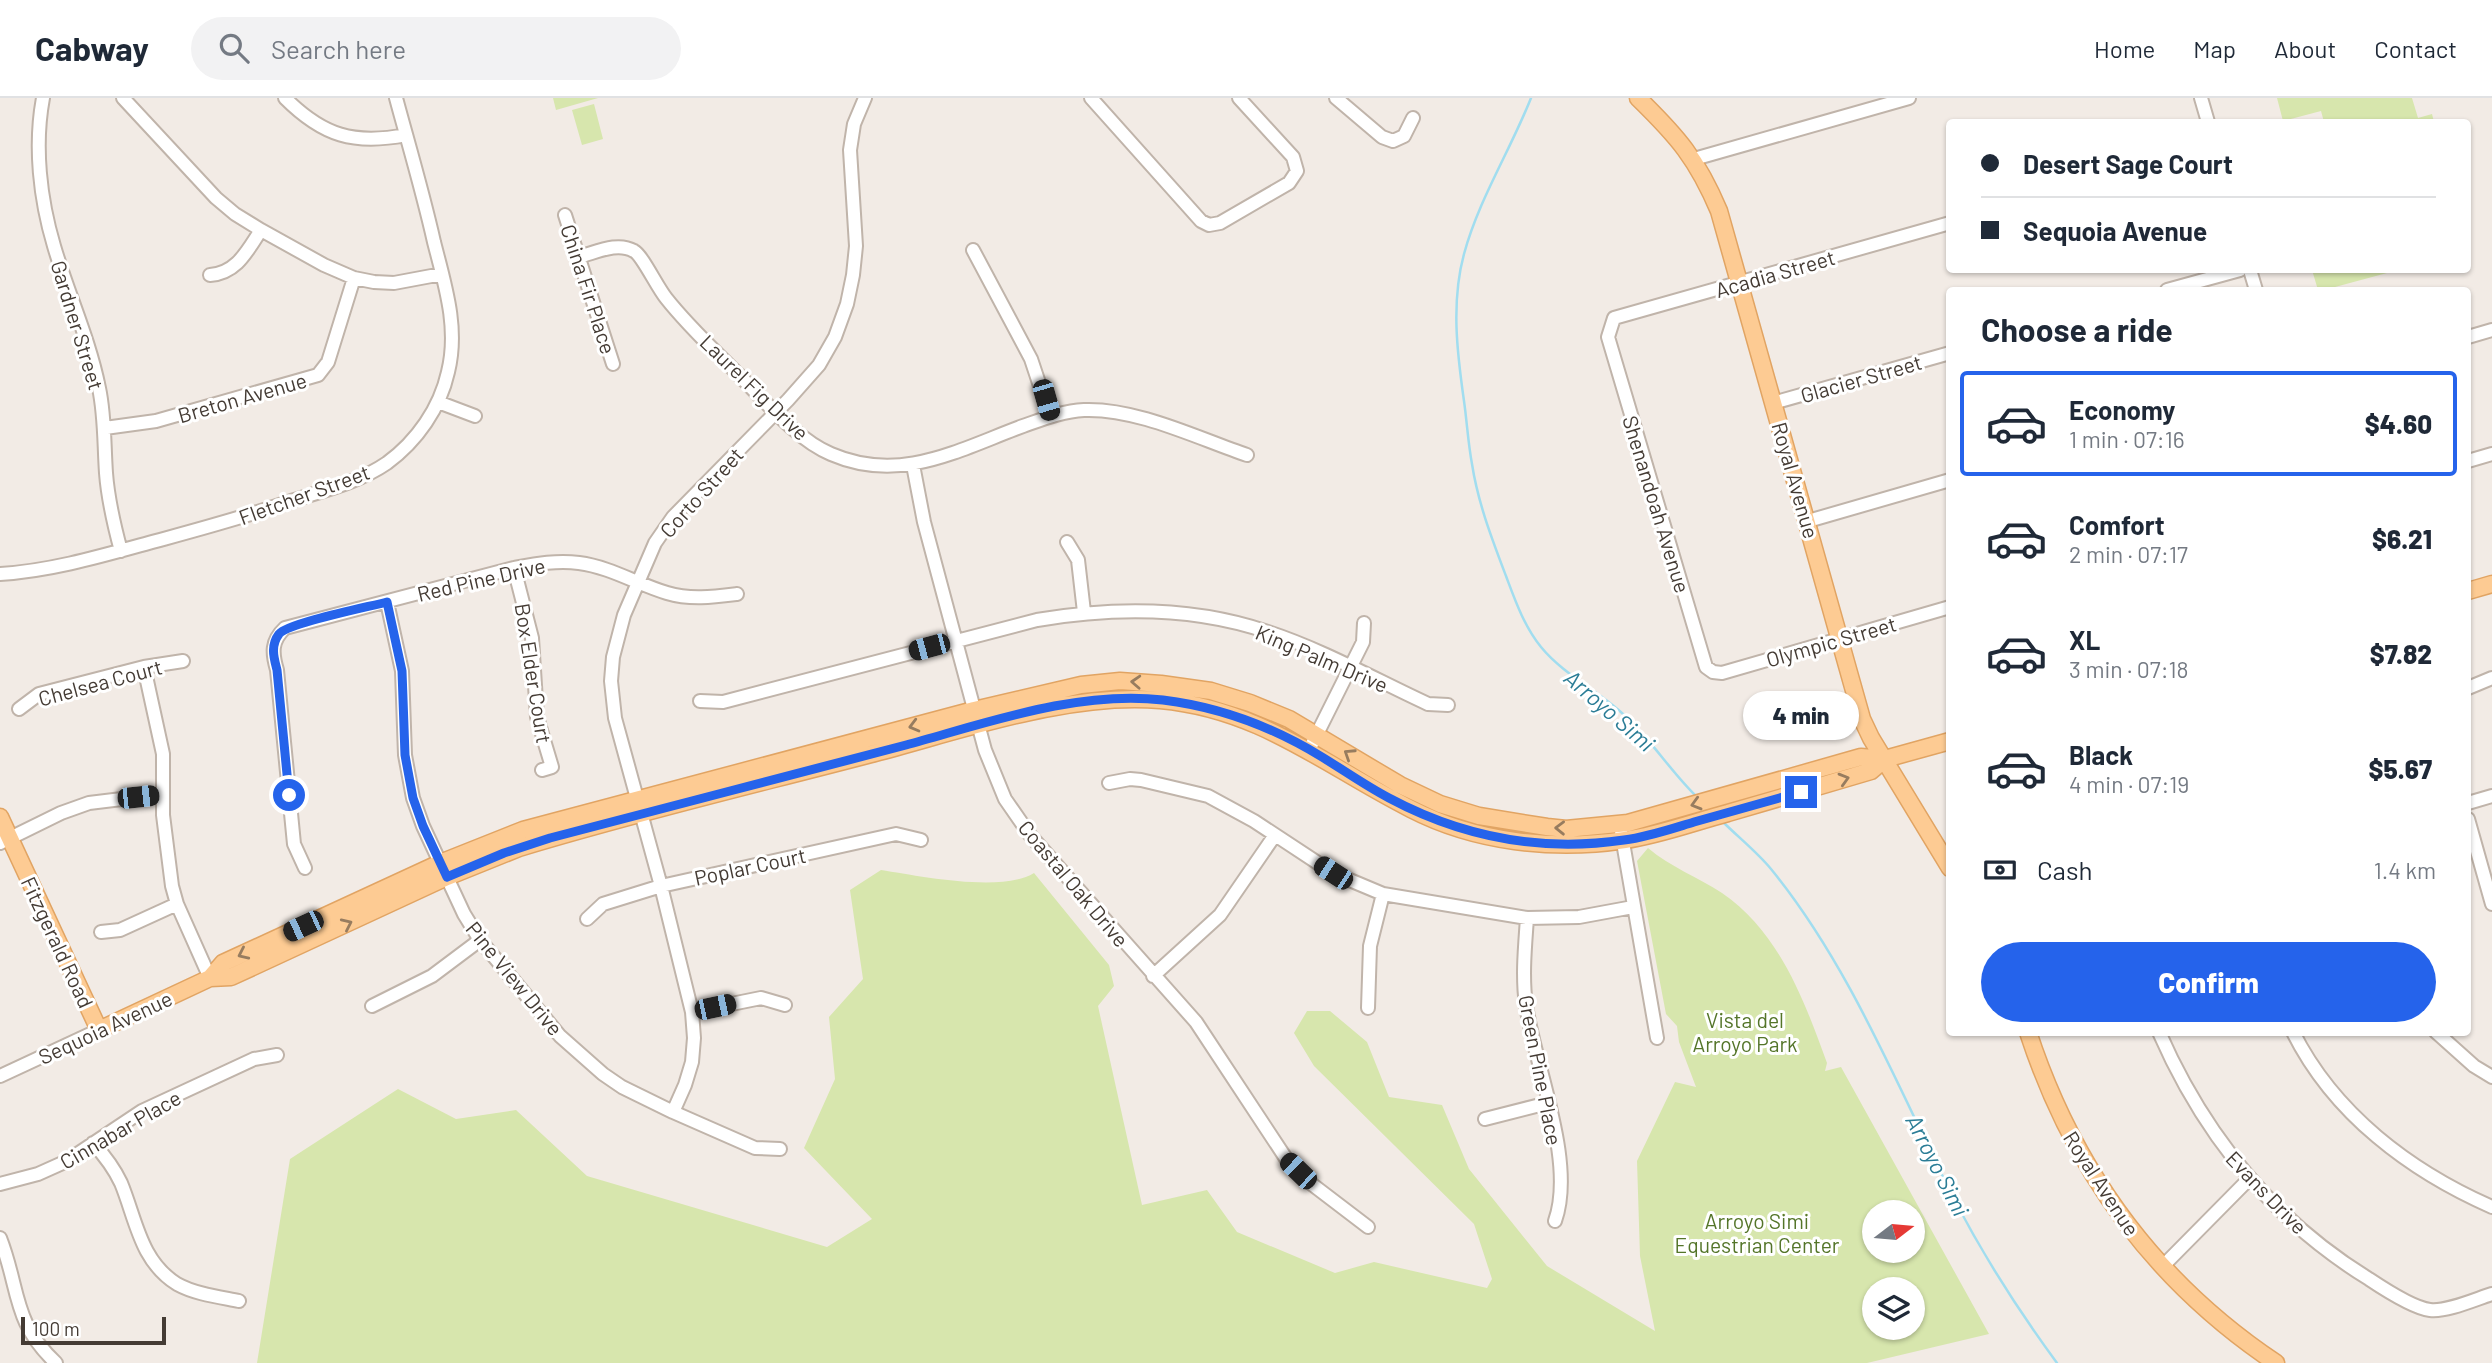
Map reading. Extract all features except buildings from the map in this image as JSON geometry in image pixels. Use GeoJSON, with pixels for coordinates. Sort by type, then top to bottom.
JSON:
{"type":"FeatureCollection","features":[{"type":"Feature","properties":{"kind":"main road","name":"Royal Avenue"},"geometry":{"type":"LineString","coordinates":[[1638,98],[1681,140],[1708,185],[1719,211],[1862,719],[1946,860]]}},
{"type":"Feature","properties":{"kind":"main road"},"geometry":{"type":"LineString","coordinates":[[2471,590],[2492,584]]}},
{"type":"Feature","properties":{"kind":"main road","name":"Sequoia Avenue"},"geometry":{"type":"LineString","coordinates":[[99,1030],[210,978],[223,963],[443,870],[523,830],[639,806],[976,718],[1082,685],[1121,681],[1211,691],[1289,719],[1400,785],[1440,804],[1503,822],[1566,828],[1622,832],[1668,830],[1871,771],[1885,759]]}},
{"type":"Feature","properties":{"kind":"main road","name":"Sequoia Avenue"},"geometry":{"type":"LineString","coordinates":[[976,718],[1079,702],[1131,699],[1161,700],[1206,708],[1245,719],[1309,750],[1358,781],[1416,812],[1478,834],[1531,843],[1568,844],[1622,832],[1653,816],[1861,757],[1885,759],[1946,742]]}},
{"type":"Feature","properties":{"kind":"main road","name":"Fitzgerald Road"},"geometry":{"type":"LineString","coordinates":[[0,817],[4,840],[99,1030]]}},
{"type":"Feature","properties":{"kind":"main road","name":"Royal Avenue"},"geometry":{"type":"LineString","coordinates":[[2029,1036],[2055,1105],[2090,1170],[2137,1238],[2225,1325],[2276,1363]]}},
{"type":"Feature","properties":{"kind":"street","name":"Gardner Street"},"geometry":{"type":"LineString","coordinates":[[43,98],[39,145],[47,219],[54,247],[93,358],[105,428],[108,495],[121,551]]}},
{"type":"Feature","properties":{"kind":"street"},"geometry":{"type":"LineString","coordinates":[[124,98],[216,198],[235,214],[324,265],[355,278],[374,282],[394,283],[442,274]]}},
{"type":"Feature","properties":{"kind":"street"},"geometry":{"type":"LineString","coordinates":[[285,98],[303,116],[338,135],[353,139],[380,140],[406,135]]}},
{"type":"Feature","properties":{"kind":"street","name":"Fletcher Street"},"geometry":{"type":"LineString","coordinates":[[0,574],[27,572],[121,551],[250,515],[367,474],[387,463],[418,433],[438,402],[449,370],[453,340],[451,310],[396,98]]}},
{"type":"Feature","properties":{"kind":"street","name":"Corto Street"},"geometry":{"type":"LineString","coordinates":[[673,1112],[692,1062],[692,1012],[615,718],[611,681],[617,636],[655,543],[673,517],[819,365],[835,337],[847,304],[853,275],[856,246],[850,150],[854,124],[864,98]]}},
{"type":"Feature","properties":{"kind":"street"},"geometry":{"type":"LineString","coordinates":[[1091,98],[1201,221],[1209,225],[1220,223],[1289,183],[1297,171],[1293,158],[1239,98]]}},
{"type":"Feature","properties":{"kind":"street"},"geometry":{"type":"LineString","coordinates":[[1336,98],[1382,137],[1393,141],[1404,136],[1413,118]]}},
{"type":"Feature","properties":{"kind":"street"},"geometry":{"type":"LineString","coordinates":[[1693,159],[1892,100],[1909,98]]}},
{"type":"Feature","properties":{"kind":"street"},"geometry":{"type":"LineString","coordinates":[[2201,98],[2207,119]]}},
{"type":"Feature","properties":{"kind":"street","name":"China Fir Place"},"geometry":{"type":"LineString","coordinates":[[565,215],[613,364]]}},
{"type":"Feature","properties":{"kind":"street","name":"Acadia Street"},"geometry":{"type":"LineString","coordinates":[[1609,332],[1614,318],[1946,224]]}},
{"type":"Feature","properties":{"kind":"street"},"geometry":{"type":"LineString","coordinates":[[210,275],[223,274],[233,268],[261,230]]}},
{"type":"Feature","properties":{"kind":"street","name":"Laurel Fig Drive"},"geometry":{"type":"LineString","coordinates":[[578,257],[615,247],[636,251],[657,287],[678,313],[786,422],[824,451],[849,462],[875,467],[913,465],[1050,416],[1084,410],[1121,412],[1247,455]]}},
{"type":"Feature","properties":{"kind":"street"},"geometry":{"type":"LineString","coordinates":[[973,250],[1031,359],[1050,416]]}},
{"type":"Feature","properties":{"kind":"street"},"geometry":{"type":"LineString","coordinates":[[2178,287],[2230,273]]}},
{"type":"Feature","properties":{"kind":"street","name":"Breton Avenue"},"geometry":{"type":"LineString","coordinates":[[105,428],[156,421],[318,375],[328,362],[355,278]]}},
{"type":"Feature","properties":{"kind":"street"},"geometry":{"type":"LineString","coordinates":[[2471,336],[2492,330]]}},
{"type":"Feature","properties":{"kind":"street","name":"Shenandoah Avenue"},"geometry":{"type":"LineString","coordinates":[[1609,332],[1609,341],[1706,667],[1713,672]]}},
{"type":"Feature","properties":{"kind":"street","name":"Glacier Street"},"geometry":{"type":"LineString","coordinates":[[1773,403],[1946,354]]}},
{"type":"Feature","properties":{"kind":"street"},"geometry":{"type":"LineString","coordinates":[[438,402],[475,416]]}},
{"type":"Feature","properties":{"kind":"street"},"geometry":{"type":"LineString","coordinates":[[2471,460],[2492,454]]}},
{"type":"Feature","properties":{"kind":"street","name":"Coastal Oak Drive"},"geometry":{"type":"LineString","coordinates":[[913,465],[924,522],[976,718],[992,772],[1004,799],[1017,818],[1209,1040],[1287,1160],[1309,1182],[1368,1227]]}},
{"type":"Feature","properties":{"kind":"street"},"geometry":{"type":"LineString","coordinates":[[1808,521],[1946,481]]}},
{"type":"Feature","properties":{"kind":"street"},"geometry":{"type":"LineString","coordinates":[[1067,542],[1078,560],[1084,612]]}},
{"type":"Feature","properties":{"kind":"street","name":"Red Pine Drive"},"geometry":{"type":"LineString","coordinates":[[305,868],[294,844],[277,670],[273,656],[274,643],[280,633],[291,626],[514,568],[547,562],[578,563],[606,569],[666,593],[687,597],[737,594]]}},
{"type":"Feature","properties":{"kind":"street","name":"Box Elder Court"},"geometry":{"type":"LineString","coordinates":[[514,568],[532,638],[537,717],[552,767],[542,770]]}},
{"type":"Feature","properties":{"kind":"street","name":"Pine View Drive"},"geometry":{"type":"LineString","coordinates":[[387,602],[402,671],[405,755],[413,798],[443,870],[480,940],[561,1036],[583,1058],[622,1087],[755,1148],[780,1149]]}},
{"type":"Feature","properties":{"kind":"street","name":"Olympic Street"},"geometry":{"type":"LineString","coordinates":[[1713,672],[1722,673],[1946,608]]}},
{"type":"Feature","properties":{"kind":"street","name":"King Palm Drive"},"geometry":{"type":"LineString","coordinates":[[700,701],[723,702],[1037,620],[1084,612],[1125,610],[1161,611],[1231,622],[1268,632],[1428,704],[1448,705]]}},
{"type":"Feature","properties":{"kind":"street"},"geometry":{"type":"LineString","coordinates":[[1309,750],[1363,642],[1364,623]]}},
{"type":"Feature","properties":{"kind":"street","name":"Chelsea Court"},"geometry":{"type":"LineString","coordinates":[[19,709],[40,694],[144,667],[183,661]]}},
{"type":"Feature","properties":{"kind":"street"},"geometry":{"type":"LineString","coordinates":[[144,667],[163,754],[163,794],[172,886],[177,904],[210,978]]}},
{"type":"Feature","properties":{"kind":"street"},"geometry":{"type":"LineString","coordinates":[[2471,687],[2492,678]]}},
{"type":"Feature","properties":{"kind":"street"},"geometry":{"type":"LineString","coordinates":[[1109,783],[1141,780],[1208,796],[1333,873],[1383,894],[1527,918],[1579,916],[1633,907]]}},
{"type":"Feature","properties":{"kind":"street"},"geometry":{"type":"LineString","coordinates":[[4,840],[89,803],[163,794]]}},
{"type":"Feature","properties":{"kind":"street"},"geometry":{"type":"LineString","coordinates":[[2471,802],[2492,796]]}},
{"type":"Feature","properties":{"kind":"street"},"geometry":{"type":"LineString","coordinates":[[2471,830],[2492,904]]}},
{"type":"Feature","properties":{"kind":"street"},"geometry":{"type":"LineString","coordinates":[[1622,832],[1657,1038]]}},
{"type":"Feature","properties":{"kind":"street","name":"Poplar Court"},"geometry":{"type":"LineString","coordinates":[[587,919],[603,904],[661,886],[896,834],[920,840]]}},
{"type":"Feature","properties":{"kind":"street"},"geometry":{"type":"LineString","coordinates":[[1153,976],[1220,915],[1275,835]]}},
{"type":"Feature","properties":{"kind":"street"},"geometry":{"type":"LineString","coordinates":[[1368,1008],[1370,946],[1383,894]]}},
{"type":"Feature","properties":{"kind":"street"},"geometry":{"type":"LineString","coordinates":[[101,932],[120,930],[177,904]]}},
{"type":"Feature","properties":{"kind":"street","name":"Green Pine Place"},"geometry":{"type":"LineString","coordinates":[[1527,918],[1523,968],[1525,1002],[1559,1160],[1561,1205],[1555,1221]]}},
{"type":"Feature","properties":{"kind":"street"},"geometry":{"type":"LineString","coordinates":[[372,1006],[432,976],[480,940]]}},
{"type":"Feature","properties":{"kind":"street"},"geometry":{"type":"LineString","coordinates":[[692,1012],[761,998],[785,1005]]}},
{"type":"Feature","properties":{"kind":"street","name":"Sequoia Avenue"},"geometry":{"type":"LineString","coordinates":[[0,1076],[99,1030]]}},
{"type":"Feature","properties":{"kind":"street","name":"Evans Drive"},"geometry":{"type":"LineString","coordinates":[[2162,1036],[2187,1091],[2205,1121],[2249,1179],[2279,1210],[2329,1252],[2383,1288],[2421,1307],[2439,1310],[2492,1294]]}},
{"type":"Feature","properties":{"kind":"street"},"geometry":{"type":"LineString","coordinates":[[2296,1036],[2328,1086],[2368,1129],[2424,1172],[2467,1196],[2492,1206]]}},
{"type":"Feature","properties":{"kind":"street"},"geometry":{"type":"LineString","coordinates":[[2440,1036],[2474,1066],[2492,1077]]}},
{"type":"Feature","properties":{"kind":"street","name":"Cinnabar Place"},"geometry":{"type":"LineString","coordinates":[[0,1184],[38,1174],[67,1161],[142,1111],[254,1059],[277,1055]]}},
{"type":"Feature","properties":{"kind":"street"},"geometry":{"type":"LineString","coordinates":[[1485,1119],[1548,1103]]}},
{"type":"Feature","properties":{"kind":"street"},"geometry":{"type":"LineString","coordinates":[[93,1143],[117,1175],[138,1236],[164,1274],[187,1288],[239,1301]]}},
{"type":"Feature","properties":{"kind":"street"},"geometry":{"type":"LineString","coordinates":[[2163,1266],[2249,1179]]}},
{"type":"Feature","properties":{"kind":"street"},"geometry":{"type":"LineString","coordinates":[[0,1238],[12,1273],[19,1307],[28,1329],[56,1363]]}},
{"type":"Feature","properties":{"kind":"green space"},"geometry":{"type":"Polygon","coordinates":[[[553,98],[598,98],[556,110],[553,98]]]}},
{"type":"Feature","properties":{"kind":"green space"},"geometry":{"type":"Polygon","coordinates":[[[2277,98],[2412,98],[2418,118],[2432,114],[2433,119],[2323,119],[2321,111],[2282,119],[2277,98]]]}},
{"type":"Feature","properties":{"kind":"green space"},"geometry":{"type":"Polygon","coordinates":[[[594,104],[603,139],[582,145],[572,110],[594,104]]]}},
{"type":"Feature","properties":{"kind":"green space"},"geometry":{"type":"Polygon","coordinates":[[[2313,273],[2387,273],[2335,287],[2317,287],[2313,273]]]}},
{"type":"Feature","properties":{"kind":"green space"},"geometry":{"type":"Polygon","coordinates":[[[1648,848],[1665,861],[1722,893],[1760,928],[1788,969],[1799,992],[1827,1063],[1825,1071],[1841,1067],[1915,1200],[1862,1200],[1862,1264],[1925,1264],[1925,1219],[1989,1334],[1867,1363],[257,1363],[290,1159],[398,1089],[456,1119],[516,1110],[587,1176],[827,1247],[872,1219],[804,1148],[835,1079],[829,1017],[863,979],[850,890],[881,870],[938,879],[982,882],[1020,879],[1034,873],[1109,965],[1114,986],[1098,1006],[1142,1205],[1207,1190],[1237,1232],[1335,1273],[1374,1262],[1487,1288],[1492,1279],[1474,1224],[1314,1066],[1294,1033],[1307,1011],[1330,1011],[1367,1042],[1389,1097],[1442,1105],[1469,1169],[1547,1266],[1655,1331],[1640,1256],[1637,1161],[1675,1082],[1696,1087],[1679,1042],[1677,1026],[1666,1014],[1637,861],[1648,848]]]}},
{"type":"Feature","properties":{"kind":"waterway","name":"Arroyo Simi"},"geometry":{"type":"LineString","coordinates":[[1531,98],[1486,194],[1470,234],[1460,272],[1456,309],[1457,346],[1469,448],[1478,493],[1513,594],[1535,639],[1559,665],[1613,705],[1633,724],[1697,797]]}},
{"type":"Feature","properties":{"kind":"waterway","name":"Arroyo Simi"},"geometry":{"type":"LineString","coordinates":[[1722,821],[1771,869],[1825,946],[1871,1028],[1964,1219],[2002,1282],[2057,1363]]}},
{"type":"Feature","properties":{"kind":"route"},"geometry":{"type":"LineString","coordinates":[[289,795],[277,670],[273,656],[276,638],[285,628],[291,626],[387,602],[402,671],[405,755],[413,798],[447,877],[488,859],[550,838],[1055,707],[1107,699],[1161,700],[1193,705],[1245,719],[1293,741],[1358,781],[1416,812],[1478,834],[1531,843],[1568,844],[1635,838],[1801,792]]}},
{"type":"Feature","properties":{"kind":"park label","name":"Vista del Arroyo Park"},"geometry":{"type":"Point","coordinates":[1745,1031]}},
{"type":"Feature","properties":{"kind":"park label","name":"Arroyo Simi Equestrian Center"},"geometry":{"type":"Point","coordinates":[1757,1232]}}]}
